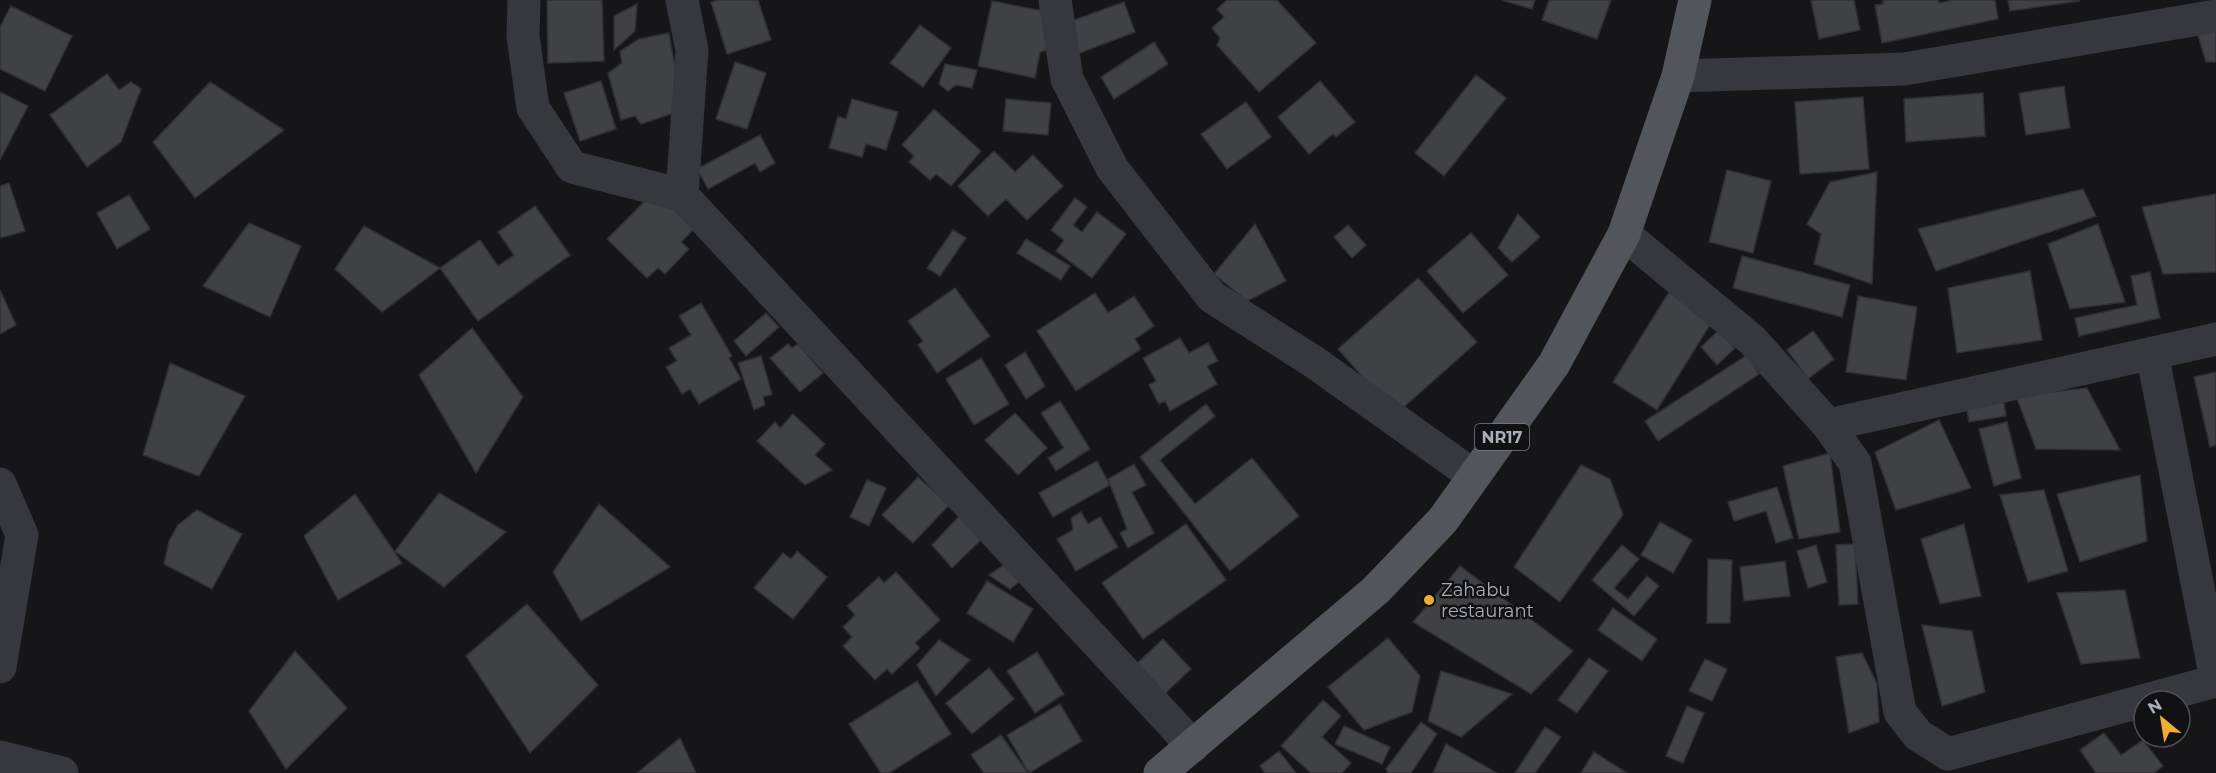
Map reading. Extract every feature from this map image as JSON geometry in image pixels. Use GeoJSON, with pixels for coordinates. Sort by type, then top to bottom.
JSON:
{"type":"FeatureCollection","features":[{"type":"Feature","properties":{"kind":"main road","name":"NR17"},"geometry":{"type":"LineString","coordinates":[[1160,773],[1376,590],[1443,520],[1554,364],[1624,234],[1678,76],[1695,0]]}},
{"type":"Feature","properties":{"kind":"street"},"geometry":{"type":"LineString","coordinates":[[524,0],[523,36],[533,108],[572,167],[682,195],[1193,746]]}},
{"type":"Feature","properties":{"kind":"street"},"geometry":{"type":"LineString","coordinates":[[682,0],[692,50],[682,195]]}},
{"type":"Feature","properties":{"kind":"street"},"geometry":{"type":"LineString","coordinates":[[1055,0],[1066,79],[1112,168],[1212,297],[1314,362],[1474,476]]}},
{"type":"Feature","properties":{"kind":"street"},"geometry":{"type":"LineString","coordinates":[[1678,76],[1904,69],[2216,16]]}},
{"type":"Feature","properties":{"kind":"street"},"geometry":{"type":"LineString","coordinates":[[1624,234],[1752,340],[1828,425],[1855,463],[1900,712],[1918,735],[1948,753],[2216,680],[2152,353]]}},
{"type":"Feature","properties":{"kind":"street"},"geometry":{"type":"LineString","coordinates":[[1828,425],[2216,339]]}},
{"type":"Feature","properties":{"kind":"street"},"geometry":{"type":"LineString","coordinates":[[0,484],[22,535],[0,667]]}},
{"type":"Feature","properties":{"kind":"street"},"geometry":{"type":"LineString","coordinates":[[0,757],[62,773]]}},
{"type":"Feature","properties":{"kind":"building"},"geometry":{"type":"Polygon","coordinates":[[[547,0],[602,0],[604,61],[548,63],[547,0]]]}},
{"type":"Feature","properties":{"kind":"building"},"geometry":{"type":"Polygon","coordinates":[[[758,0],[771,40],[727,54],[711,2],[758,0]]]}},
{"type":"Feature","properties":{"kind":"building"},"geometry":{"type":"Polygon","coordinates":[[[1227,0],[1277,0],[1316,43],[1259,92],[1217,45],[1220,38],[1212,28],[1224,17],[1217,9],[1227,0]]]}},
{"type":"Feature","properties":{"kind":"building"},"geometry":{"type":"Polygon","coordinates":[[[1502,0],[1535,0],[1532,9],[1502,0]]]}},
{"type":"Feature","properties":{"kind":"building"},"geometry":{"type":"Polygon","coordinates":[[[1549,0],[1611,0],[1597,39],[1542,20],[1549,0]]]}},
{"type":"Feature","properties":{"kind":"building"},"geometry":{"type":"Polygon","coordinates":[[[1811,0],[1854,0],[1860,30],[1819,39],[1811,0]]]}},
{"type":"Feature","properties":{"kind":"building"},"geometry":{"type":"Polygon","coordinates":[[[1883,0],[1938,0],[1939,3],[1953,0],[1995,0],[1998,19],[1882,43],[1875,5],[1883,4],[1883,0]]]}},
{"type":"Feature","properties":{"kind":"building"},"geometry":{"type":"Polygon","coordinates":[[[2008,0],[2079,0],[2079,1],[2010,11],[2008,0]]]}},
{"type":"Feature","properties":{"kind":"building"},"geometry":{"type":"Polygon","coordinates":[[[992,1],[1048,12],[1051,28],[1046,50],[1040,52],[1035,78],[978,66],[992,1]]]}},
{"type":"Feature","properties":{"kind":"building"},"geometry":{"type":"Polygon","coordinates":[[[1124,2],[1135,32],[1077,54],[1066,23],[1124,2]]]}},
{"type":"Feature","properties":{"kind":"building"},"geometry":{"type":"Polygon","coordinates":[[[637,4],[635,31],[614,50],[614,16],[637,4]]]}},
{"type":"Feature","properties":{"kind":"building"},"geometry":{"type":"Polygon","coordinates":[[[11,6],[72,36],[45,91],[0,69],[0,27],[11,6]]]}},
{"type":"Feature","properties":{"kind":"building"},"geometry":{"type":"Polygon","coordinates":[[[920,25],[951,48],[923,87],[890,63],[920,25]]]}},
{"type":"Feature","properties":{"kind":"building"},"geometry":{"type":"Polygon","coordinates":[[[2216,29],[2216,62],[2206,62],[2197,32],[2216,29]]]}},
{"type":"Feature","properties":{"kind":"building"},"geometry":{"type":"Polygon","coordinates":[[[669,33],[681,101],[674,113],[641,124],[635,116],[621,120],[608,73],[622,63],[620,51],[639,39],[669,33]]]}},
{"type":"Feature","properties":{"kind":"building"},"geometry":{"type":"Polygon","coordinates":[[[1154,42],[1168,64],[1114,99],[1101,77],[1154,42]]]}},
{"type":"Feature","properties":{"kind":"building"},"geometry":{"type":"Polygon","coordinates":[[[735,62],[766,73],[747,129],[716,119],[735,62]]]}},
{"type":"Feature","properties":{"kind":"building"},"geometry":{"type":"Polygon","coordinates":[[[945,64],[977,70],[972,88],[956,85],[948,91],[939,84],[945,64]]]}},
{"type":"Feature","properties":{"kind":"building"},"geometry":{"type":"Polygon","coordinates":[[[107,74],[119,90],[131,82],[141,89],[121,142],[87,167],[50,115],[107,74]]]}},
{"type":"Feature","properties":{"kind":"building"},"geometry":{"type":"Polygon","coordinates":[[[1476,75],[1506,98],[1444,176],[1415,153],[1476,75]]]}},
{"type":"Feature","properties":{"kind":"building"},"geometry":{"type":"Polygon","coordinates":[[[601,81],[616,129],[580,141],[564,93],[601,81]]]}},
{"type":"Feature","properties":{"kind":"building"},"geometry":{"type":"Polygon","coordinates":[[[1320,81],[1355,122],[1336,137],[1333,134],[1309,154],[1278,117],[1320,81]]]}},
{"type":"Feature","properties":{"kind":"building"},"geometry":{"type":"Polygon","coordinates":[[[210,82],[284,130],[195,198],[153,142],[210,82]]]}},
{"type":"Feature","properties":{"kind":"building"},"geometry":{"type":"Polygon","coordinates":[[[2064,86],[2070,128],[2026,135],[2019,93],[2064,86]]]}},
{"type":"Feature","properties":{"kind":"building"},"geometry":{"type":"Polygon","coordinates":[[[0,92],[28,106],[0,160],[0,92]]]}},
{"type":"Feature","properties":{"kind":"building"},"geometry":{"type":"Polygon","coordinates":[[[1983,93],[1985,136],[1906,142],[1904,99],[1983,93]]]}},
{"type":"Feature","properties":{"kind":"building"},"geometry":{"type":"Polygon","coordinates":[[[1863,97],[1869,169],[1800,174],[1795,102],[1863,97]]]}},
{"type":"Feature","properties":{"kind":"building"},"geometry":{"type":"Polygon","coordinates":[[[852,99],[898,112],[886,150],[866,144],[862,157],[829,148],[838,116],[846,119],[852,99]]]}},
{"type":"Feature","properties":{"kind":"building"},"geometry":{"type":"Polygon","coordinates":[[[1006,99],[1051,103],[1048,135],[1003,131],[1006,99]]]}},
{"type":"Feature","properties":{"kind":"building"},"geometry":{"type":"Polygon","coordinates":[[[1246,102],[1271,137],[1227,169],[1201,134],[1246,102]]]}},
{"type":"Feature","properties":{"kind":"building"},"geometry":{"type":"Polygon","coordinates":[[[934,109],[981,151],[951,186],[936,174],[930,180],[909,162],[914,156],[902,145],[934,109]]]}},
{"type":"Feature","properties":{"kind":"building"},"geometry":{"type":"Polygon","coordinates":[[[760,135],[775,163],[760,172],[755,163],[708,189],[697,169],[760,135]]]}},
{"type":"Feature","properties":{"kind":"building"},"geometry":{"type":"Polygon","coordinates":[[[994,151],[1015,172],[1033,155],[1063,186],[1027,220],[1006,199],[988,216],[958,186],[994,151]]]}},
{"type":"Feature","properties":{"kind":"building"},"geometry":{"type":"Polygon","coordinates":[[[1727,170],[1771,181],[1753,253],[1709,242],[1727,170]]]}},
{"type":"Feature","properties":{"kind":"building"},"geometry":{"type":"Polygon","coordinates":[[[1877,172],[1872,284],[1814,264],[1821,234],[1807,224],[1830,182],[1877,172]]]}},
{"type":"Feature","properties":{"kind":"building"},"geometry":{"type":"Polygon","coordinates":[[[9,183],[25,231],[0,238],[0,186],[9,183]]]}},
{"type":"Feature","properties":{"kind":"building"},"geometry":{"type":"Polygon","coordinates":[[[2083,189],[2096,216],[1936,271],[1918,229],[2083,189]]]}},
{"type":"Feature","properties":{"kind":"building"},"geometry":{"type":"Polygon","coordinates":[[[656,190],[695,228],[681,242],[689,249],[665,274],[658,268],[647,278],[607,239],[656,190]]]}},
{"type":"Feature","properties":{"kind":"building"},"geometry":{"type":"Polygon","coordinates":[[[2216,194],[2216,272],[2163,274],[2142,207],[2216,194]]]}},
{"type":"Feature","properties":{"kind":"building"},"geometry":{"type":"Polygon","coordinates":[[[129,195],[150,229],[117,249],[97,213],[129,195]]]}},
{"type":"Feature","properties":{"kind":"building"},"geometry":{"type":"Polygon","coordinates":[[[1075,198],[1087,207],[1073,225],[1082,232],[1097,212],[1126,234],[1092,278],[1056,251],[1064,240],[1051,230],[1075,198]]]}},
{"type":"Feature","properties":{"kind":"building"},"geometry":{"type":"Polygon","coordinates":[[[535,206],[570,255],[478,321],[440,268],[480,240],[498,266],[514,255],[498,232],[535,206]]]}},
{"type":"Feature","properties":{"kind":"building"},"geometry":{"type":"Polygon","coordinates":[[[1518,214],[1540,237],[1512,262],[1498,248],[1518,214]]]}},
{"type":"Feature","properties":{"kind":"building"},"geometry":{"type":"Polygon","coordinates":[[[249,223],[301,246],[270,317],[203,286],[249,223]]]}},
{"type":"Feature","properties":{"kind":"building"},"geometry":{"type":"Polygon","coordinates":[[[1255,224],[1286,281],[1247,301],[1214,274],[1255,224]]]}},
{"type":"Feature","properties":{"kind":"building"},"geometry":{"type":"Polygon","coordinates":[[[2098,224],[2125,302],[2070,309],[2048,244],[2098,224]]]}},
{"type":"Feature","properties":{"kind":"building"},"geometry":{"type":"Polygon","coordinates":[[[1348,225],[1366,245],[1352,258],[1334,237],[1348,225]]]}},
{"type":"Feature","properties":{"kind":"building"},"geometry":{"type":"Polygon","coordinates":[[[364,226],[440,268],[382,312],[335,269],[364,226]]]}},
{"type":"Feature","properties":{"kind":"building"},"geometry":{"type":"Polygon","coordinates":[[[953,230],[966,238],[940,276],[927,268],[953,230]]]}},
{"type":"Feature","properties":{"kind":"building"},"geometry":{"type":"Polygon","coordinates":[[[1471,233],[1508,275],[1463,313],[1427,271],[1471,233]]]}},
{"type":"Feature","properties":{"kind":"building"},"geometry":{"type":"Polygon","coordinates":[[[1026,239],[1070,266],[1061,280],[1017,253],[1026,239]]]}},
{"type":"Feature","properties":{"kind":"building"},"geometry":{"type":"Polygon","coordinates":[[[1742,256],[1850,285],[1842,317],[1733,288],[1742,256]]]}},
{"type":"Feature","properties":{"kind":"building"},"geometry":{"type":"Polygon","coordinates":[[[2030,271],[2042,340],[1957,353],[1948,288],[2030,271]]]}},
{"type":"Feature","properties":{"kind":"building"},"geometry":{"type":"Polygon","coordinates":[[[2150,272],[2160,318],[2079,336],[2075,318],[2137,305],[2131,276],[2150,272]]]}},
{"type":"Feature","properties":{"kind":"building"},"geometry":{"type":"Polygon","coordinates":[[[1418,278],[1477,342],[1396,414],[1338,349],[1418,278]]]}},
{"type":"Feature","properties":{"kind":"building"},"geometry":{"type":"Polygon","coordinates":[[[955,288],[990,336],[937,373],[918,345],[923,341],[908,321],[955,288]]]}},
{"type":"Feature","properties":{"kind":"building"},"geometry":{"type":"Polygon","coordinates":[[[0,290],[16,325],[0,334],[0,290]]]}},
{"type":"Feature","properties":{"kind":"building"},"geometry":{"type":"Polygon","coordinates":[[[1669,292],[1713,320],[1657,410],[1613,382],[1669,292]]]}},
{"type":"Feature","properties":{"kind":"building"},"geometry":{"type":"Polygon","coordinates":[[[1095,293],[1108,313],[1134,296],[1154,326],[1135,339],[1141,349],[1076,391],[1037,331],[1095,293]]]}},
{"type":"Feature","properties":{"kind":"building"},"geometry":{"type":"Polygon","coordinates":[[[1858,296],[1917,307],[1906,380],[1846,372],[1858,296]]]}},
{"type":"Feature","properties":{"kind":"building"},"geometry":{"type":"Polygon","coordinates":[[[701,303],[732,356],[729,358],[741,379],[699,404],[690,389],[682,394],[666,367],[677,361],[669,348],[691,335],[679,316],[701,303]]]}},
{"type":"Feature","properties":{"kind":"building"},"geometry":{"type":"Polygon","coordinates":[[[766,313],[779,327],[746,356],[734,341],[766,313]]]}},
{"type":"Feature","properties":{"kind":"building"},"geometry":{"type":"Polygon","coordinates":[[[472,328],[523,397],[476,473],[419,375],[472,328]]]}},
{"type":"Feature","properties":{"kind":"building"},"geometry":{"type":"Polygon","coordinates":[[[1719,330],[1735,348],[1717,365],[1701,347],[1719,330]]]}},
{"type":"Feature","properties":{"kind":"building"},"geometry":{"type":"Polygon","coordinates":[[[1813,331],[1834,359],[1808,379],[1787,350],[1813,331]]]}},
{"type":"Feature","properties":{"kind":"building"},"geometry":{"type":"Polygon","coordinates":[[[1180,338],[1189,353],[1208,343],[1218,361],[1207,366],[1217,384],[1170,411],[1165,401],[1159,404],[1149,385],[1156,381],[1143,358],[1180,338]]]}},
{"type":"Feature","properties":{"kind":"building"},"geometry":{"type":"Polygon","coordinates":[[[788,344],[792,348],[798,344],[823,373],[800,392],[770,358],[788,344]]]}},
{"type":"Feature","properties":{"kind":"building"},"geometry":{"type":"Polygon","coordinates":[[[1025,352],[1045,386],[1026,399],[1005,365],[1025,352]]]}},
{"type":"Feature","properties":{"kind":"building"},"geometry":{"type":"Polygon","coordinates":[[[1747,355],[1759,374],[1658,441],[1645,421],[1747,355]]]}},
{"type":"Feature","properties":{"kind":"building"},"geometry":{"type":"Polygon","coordinates":[[[761,356],[772,394],[763,397],[765,405],[754,410],[738,363],[761,356]]]}},
{"type":"Feature","properties":{"kind":"building"},"geometry":{"type":"Polygon","coordinates":[[[981,358],[1009,404],[974,425],[946,379],[981,358]]]}},
{"type":"Feature","properties":{"kind":"building"},"geometry":{"type":"Polygon","coordinates":[[[170,363],[245,396],[199,476],[143,455],[170,363]]]}},
{"type":"Feature","properties":{"kind":"building"},"geometry":{"type":"Polygon","coordinates":[[[2216,372],[2216,445],[2210,447],[2194,377],[2216,372]]]}},
{"type":"Feature","properties":{"kind":"building"},"geometry":{"type":"Polygon","coordinates":[[[2087,388],[2120,450],[2036,449],[2016,396],[2087,388]]]}},
{"type":"Feature","properties":{"kind":"building"},"geometry":{"type":"Polygon","coordinates":[[[2003,398],[2006,416],[1969,422],[1966,405],[2003,398]]]}},
{"type":"Feature","properties":{"kind":"building"},"geometry":{"type":"Polygon","coordinates":[[[1060,401],[1090,449],[1056,471],[1048,458],[1064,448],[1041,413],[1060,401]]]}},
{"type":"Feature","properties":{"kind":"building"},"geometry":{"type":"Polygon","coordinates":[[[1206,404],[1215,416],[1160,460],[1195,504],[1252,458],[1299,516],[1230,571],[1140,457],[1206,404]]]}},
{"type":"Feature","properties":{"kind":"building"},"geometry":{"type":"Polygon","coordinates":[[[1015,413],[1047,448],[1018,475],[985,440],[1015,413]]]}},
{"type":"Feature","properties":{"kind":"building"},"geometry":{"type":"Polygon","coordinates":[[[793,414],[825,444],[815,455],[832,470],[805,485],[757,441],[775,422],[780,428],[793,414]]]}},
{"type":"Feature","properties":{"kind":"building"},"geometry":{"type":"Polygon","coordinates":[[[1939,420],[1971,488],[1896,510],[1875,452],[1939,420]]]}},
{"type":"Feature","properties":{"kind":"building"},"geometry":{"type":"Polygon","coordinates":[[[2007,422],[2021,478],[1994,486],[1979,429],[2007,422]]]}},
{"type":"Feature","properties":{"kind":"building"},"geometry":{"type":"Polygon","coordinates":[[[1830,453],[1840,532],[1799,539],[1783,466],[1830,453]]]}},
{"type":"Feature","properties":{"kind":"building"},"geometry":{"type":"Polygon","coordinates":[[[1097,461],[1110,485],[1053,517],[1039,493],[1097,461]]]}},
{"type":"Feature","properties":{"kind":"building"},"geometry":{"type":"Polygon","coordinates":[[[1134,464],[1146,485],[1132,492],[1154,533],[1128,548],[1120,533],[1127,529],[1108,479],[1134,464]]]}},
{"type":"Feature","properties":{"kind":"building"},"geometry":{"type":"Polygon","coordinates":[[[1581,465],[1610,479],[1623,515],[1560,602],[1514,567],[1581,465]]]}},
{"type":"Feature","properties":{"kind":"building"},"geometry":{"type":"Polygon","coordinates":[[[2140,475],[2147,541],[2080,562],[2057,494],[2140,475]]]}},
{"type":"Feature","properties":{"kind":"building"},"geometry":{"type":"Polygon","coordinates":[[[918,477],[949,505],[913,543],[882,515],[918,477]]]}},
{"type":"Feature","properties":{"kind":"building"},"geometry":{"type":"Polygon","coordinates":[[[867,480],[886,488],[869,526],[850,517],[867,480]]]}},
{"type":"Feature","properties":{"kind":"building"},"geometry":{"type":"Polygon","coordinates":[[[1777,487],[1793,538],[1776,543],[1766,511],[1734,521],[1728,502],[1777,487]]]}},
{"type":"Feature","properties":{"kind":"building"},"geometry":{"type":"Polygon","coordinates":[[[2044,490],[2068,571],[2028,582],[2000,495],[2044,490]]]}},
{"type":"Feature","properties":{"kind":"building"},"geometry":{"type":"Polygon","coordinates":[[[439,493],[506,532],[444,587],[395,551],[439,493]]]}},
{"type":"Feature","properties":{"kind":"building"},"geometry":{"type":"Polygon","coordinates":[[[355,494],[402,563],[338,600],[304,536],[355,494]]]}},
{"type":"Feature","properties":{"kind":"building"},"geometry":{"type":"Polygon","coordinates":[[[599,504],[670,567],[581,621],[553,572],[599,504]]]}},
{"type":"Feature","properties":{"kind":"building"},"geometry":{"type":"Polygon","coordinates":[[[197,510],[242,534],[212,589],[164,564],[169,541],[178,525],[197,510]]]}},
{"type":"Feature","properties":{"kind":"building"},"geometry":{"type":"Polygon","coordinates":[[[965,510],[985,536],[952,568],[932,545],[965,510]]]}},
{"type":"Feature","properties":{"kind":"building"},"geometry":{"type":"Polygon","coordinates":[[[1081,512],[1088,524],[1100,517],[1118,547],[1076,571],[1057,539],[1073,530],[1071,518],[1081,512]]]}},
{"type":"Feature","properties":{"kind":"building"},"geometry":{"type":"Polygon","coordinates":[[[1660,522],[1692,540],[1673,573],[1641,555],[1660,522]]]}},
{"type":"Feature","properties":{"kind":"building"},"geometry":{"type":"Polygon","coordinates":[[[1186,524],[1226,580],[1143,639],[1102,583],[1186,524]]]}},
{"type":"Feature","properties":{"kind":"building"},"geometry":{"type":"Polygon","coordinates":[[[1964,524],[1981,596],[1940,604],[1921,539],[1964,524]]]}},
{"type":"Feature","properties":{"kind":"building"},"geometry":{"type":"Polygon","coordinates":[[[1855,544],[1858,604],[1839,605],[1836,545],[1855,544]]]}},
{"type":"Feature","properties":{"kind":"building"},"geometry":{"type":"Polygon","coordinates":[[[1622,545],[1639,559],[1614,588],[1628,599],[1647,576],[1659,586],[1634,616],[1592,580],[1622,545]]]}},
{"type":"Feature","properties":{"kind":"building"},"geometry":{"type":"Polygon","coordinates":[[[1816,545],[1827,582],[1808,588],[1797,551],[1816,545]]]}},
{"type":"Feature","properties":{"kind":"building"},"geometry":{"type":"Polygon","coordinates":[[[797,551],[827,577],[793,619],[754,588],[783,553],[791,559],[797,551]]]}},
{"type":"Feature","properties":{"kind":"building"},"geometry":{"type":"Polygon","coordinates":[[[1708,559],[1732,560],[1730,623],[1707,623],[1708,559]]]}},
{"type":"Feature","properties":{"kind":"building"},"geometry":{"type":"Polygon","coordinates":[[[1011,560],[1027,576],[1010,589],[989,575],[1011,560]]]}},
{"type":"Feature","properties":{"kind":"building"},"geometry":{"type":"Polygon","coordinates":[[[1785,561],[1790,596],[1744,601],[1740,567],[1785,561]]]}},
{"type":"Feature","properties":{"kind":"building"},"geometry":{"type":"Polygon","coordinates":[[[1460,566],[1573,651],[1531,694],[1413,622],[1460,566]]]}},
{"type":"Feature","properties":{"kind":"building"},"geometry":{"type":"Polygon","coordinates":[[[896,572],[940,620],[915,643],[920,648],[892,674],[887,669],[875,680],[843,646],[852,637],[843,627],[855,615],[847,606],[879,577],[884,583],[896,572]]]}},
{"type":"Feature","properties":{"kind":"building"},"geometry":{"type":"Polygon","coordinates":[[[987,581],[1033,609],[1013,642],[967,613],[987,581]]]}},
{"type":"Feature","properties":{"kind":"building"},"geometry":{"type":"Polygon","coordinates":[[[2125,590],[2140,658],[2081,664],[2057,593],[2125,590]]]}},
{"type":"Feature","properties":{"kind":"building"},"geometry":{"type":"Polygon","coordinates":[[[527,604],[598,685],[530,753],[466,656],[527,604]]]}},
{"type":"Feature","properties":{"kind":"building"},"geometry":{"type":"Polygon","coordinates":[[[1613,608],[1657,639],[1642,661],[1598,630],[1613,608]]]}},
{"type":"Feature","properties":{"kind":"building"},"geometry":{"type":"Polygon","coordinates":[[[1922,625],[1972,631],[1985,692],[1942,706],[1922,625]]]}},
{"type":"Feature","properties":{"kind":"building"},"geometry":{"type":"Polygon","coordinates":[[[1388,638],[1420,676],[1412,712],[1364,730],[1328,687],[1388,638]]]}},
{"type":"Feature","properties":{"kind":"building"},"geometry":{"type":"Polygon","coordinates":[[[1163,639],[1191,669],[1158,700],[1130,670],[1163,639]]]}},
{"type":"Feature","properties":{"kind":"building"},"geometry":{"type":"Polygon","coordinates":[[[939,640],[970,660],[936,696],[917,665],[939,640]]]}},
{"type":"Feature","properties":{"kind":"building"},"geometry":{"type":"Polygon","coordinates":[[[295,651],[347,708],[286,769],[249,711],[295,651]]]}},
{"type":"Feature","properties":{"kind":"building"},"geometry":{"type":"Polygon","coordinates":[[[1037,652],[1064,694],[1035,713],[1007,671],[1037,652]]]}},
{"type":"Feature","properties":{"kind":"building"},"geometry":{"type":"Polygon","coordinates":[[[1862,653],[1877,684],[1879,722],[1849,733],[1836,657],[1862,653]]]}},
{"type":"Feature","properties":{"kind":"building"},"geometry":{"type":"Polygon","coordinates":[[[1589,658],[1608,671],[1577,713],[1558,700],[1589,658]]]}},
{"type":"Feature","properties":{"kind":"building"},"geometry":{"type":"Polygon","coordinates":[[[1705,659],[1727,669],[1712,701],[1689,691],[1705,659]]]}},
{"type":"Feature","properties":{"kind":"building"},"geometry":{"type":"Polygon","coordinates":[[[989,668],[1014,699],[972,734],[946,703],[989,668]]]}},
{"type":"Feature","properties":{"kind":"building"},"geometry":{"type":"Polygon","coordinates":[[[1441,671],[1512,694],[1461,737],[1428,721],[1441,671]]]}},
{"type":"Feature","properties":{"kind":"building"},"geometry":{"type":"Polygon","coordinates":[[[917,681],[951,734],[889,773],[881,773],[849,724],[917,681]]]}},
{"type":"Feature","properties":{"kind":"building"},"geometry":{"type":"Polygon","coordinates":[[[1323,700],[1341,716],[1322,737],[1351,763],[1342,773],[1311,773],[1281,746],[1323,700]]]}},
{"type":"Feature","properties":{"kind":"building"},"geometry":{"type":"Polygon","coordinates":[[[1060,704],[1082,741],[1029,773],[1007,735],[1060,704]]]}},
{"type":"Feature","properties":{"kind":"building"},"geometry":{"type":"Polygon","coordinates":[[[1687,706],[1704,713],[1683,763],[1666,756],[1687,706]]]}},
{"type":"Feature","properties":{"kind":"building"},"geometry":{"type":"Polygon","coordinates":[[[1421,722],[1437,734],[1411,773],[1388,773],[1386,769],[1421,722]]]}},
{"type":"Feature","properties":{"kind":"building"},"geometry":{"type":"Polygon","coordinates":[[[1344,726],[1390,747],[1382,764],[1335,744],[1344,726]]]}},
{"type":"Feature","properties":{"kind":"building"},"geometry":{"type":"Polygon","coordinates":[[[1545,727],[1561,737],[1535,773],[1515,773],[1545,727]]]}},
{"type":"Feature","properties":{"kind":"building"},"geometry":{"type":"Polygon","coordinates":[[[2104,733],[2121,755],[2132,748],[2150,749],[2163,766],[2154,773],[2096,773],[2080,750],[2104,733]]]}},
{"type":"Feature","properties":{"kind":"building"},"geometry":{"type":"Polygon","coordinates":[[[1001,735],[1028,773],[984,773],[971,755],[1001,735]]]}},
{"type":"Feature","properties":{"kind":"building"},"geometry":{"type":"Polygon","coordinates":[[[680,738],[696,773],[637,773],[680,738]]]}},
{"type":"Feature","properties":{"kind":"building"},"geometry":{"type":"Polygon","coordinates":[[[1446,744],[1497,773],[1433,773],[1446,744]]]}},
{"type":"Feature","properties":{"kind":"building"},"geometry":{"type":"Polygon","coordinates":[[[1279,751],[1296,773],[1265,773],[1260,766],[1279,751]]]}},
{"type":"Feature","properties":{"kind":"building"},"geometry":{"type":"Polygon","coordinates":[[[1594,752],[1627,773],[1581,773],[1594,752]]]}},
{"type":"Feature","properties":{"kind":"place","name":"Zahabu restaurant"},"geometry":{"type":"Point","coordinates":[1429,600]}}]}
